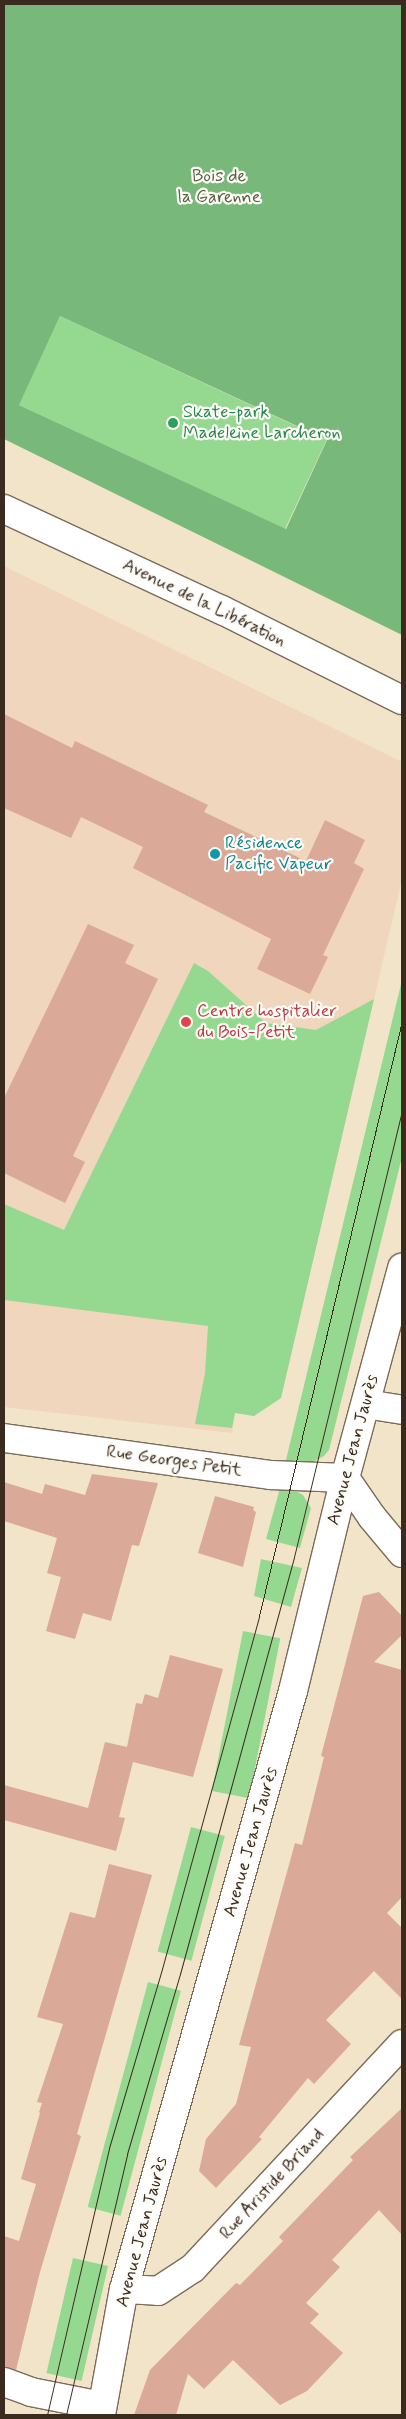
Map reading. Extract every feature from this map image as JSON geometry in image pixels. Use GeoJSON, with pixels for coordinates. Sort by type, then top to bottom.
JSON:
{"type":"FeatureCollection","features":[{"type":"Feature","properties":{"kind":"street","name":"Avenue de la Libération"},"geometry":{"type":"LineString","coordinates":[[4,509],[222,610],[402,700]]}},
{"type":"Feature","properties":{"kind":"street","name":"Avenue Jean Jaurès"},"geometry":{"type":"LineString","coordinates":[[101,2410],[124,2289],[293,1691],[345,1478],[402,1268]]}},
{"type":"Feature","properties":{"kind":"street"},"geometry":{"type":"LineString","coordinates":[[366,1404],[402,1410]]}},
{"type":"Feature","properties":{"kind":"street","name":"Rue Georges Petit"},"geometry":{"type":"LineString","coordinates":[[4,1438],[271,1475],[345,1478]]}},
{"type":"Feature","properties":{"kind":"street"},"geometry":{"type":"LineString","coordinates":[[345,1478],[372,1517],[402,1553]]}},
{"type":"Feature","properties":{"kind":"street","name":"Rue Aristide Briand"},"geometry":{"type":"LineString","coordinates":[[124,2289],[158,2291],[193,2268],[402,2044]]}},
{"type":"Feature","properties":{"kind":"street"},"geometry":{"type":"LineString","coordinates":[[13,2385],[101,2410]]}},
{"type":"Feature","properties":{"kind":"shaded area","name":"Centre hospitalier du Bois-Petit"},"geometry":{"type":"Polygon","coordinates":[[[4,566],[402,762],[402,879],[281,1398],[254,1416],[235,1413],[232,1433],[4,1407],[4,566]]]}},
{"type":"Feature","properties":{"kind":"green space","name":"Bois de la Garenne"},"geometry":{"type":"Polygon","coordinates":[[[4,4],[402,4],[402,635],[4,439],[4,4]],[[60,316],[19,405],[286,529],[327,440],[60,316]]]}},
{"type":"Feature","properties":{"kind":"green space","name":"Skate-park Madeleine Larcheron"},"geometry":{"type":"Polygon","coordinates":[[[60,316],[326,440],[285,529],[19,405],[60,316]]]}},
{"type":"Feature","properties":{"kind":"green space"},"geometry":{"type":"Polygon","coordinates":[[[194,963],[208,971],[266,1023],[316,1030],[374,999],[281,1398],[254,1416],[235,1413],[232,1428],[195,1424],[205,1373],[208,1326],[4,1300],[4,1204],[64,1230],[194,963]]]}},
{"type":"Feature","properties":{"kind":"green space"},"geometry":{"type":"Polygon","coordinates":[[[402,980],[402,1157],[329,1450],[324,1456],[311,1463],[285,1464],[402,980]]]}},
{"type":"Feature","properties":{"kind":"green space"},"geometry":{"type":"Polygon","coordinates":[[[280,1488],[294,1490],[303,1495],[311,1508],[300,1548],[266,1539],[280,1488]]]}},
{"type":"Feature","properties":{"kind":"green space"},"geometry":{"type":"Polygon","coordinates":[[[261,1559],[302,1568],[291,1607],[254,1596],[261,1559]]]}},
{"type":"Feature","properties":{"kind":"green space"},"geometry":{"type":"Polygon","coordinates":[[[243,1631],[280,1638],[249,1798],[212,1791],[243,1631]]]}},
{"type":"Feature","properties":{"kind":"green space"},"geometry":{"type":"Polygon","coordinates":[[[191,1827],[225,1836],[191,1961],[158,1952],[191,1827]]]}},
{"type":"Feature","properties":{"kind":"green space"},"geometry":{"type":"Polygon","coordinates":[[[148,1982],[181,1991],[121,2216],[88,2207],[148,1982]]]}},
{"type":"Feature","properties":{"kind":"green space"},"geometry":{"type":"Polygon","coordinates":[[[73,2258],[108,2266],[82,2381],[46,2373],[73,2258]]]}},
{"type":"Feature","properties":{"kind":"building","name":"Résidence Pacific Vapeur"},"geometry":{"type":"Polygon","coordinates":[[[4,714],[72,748],[75,741],[208,805],[204,812],[306,861],[325,820],[365,840],[354,863],[364,869],[323,955],[328,957],[310,994],[257,969],[271,939],[133,868],[143,847],[81,817],[71,838],[4,808],[4,714]]]}},
{"type":"Feature","properties":{"kind":"building"},"geometry":{"type":"Polygon","coordinates":[[[88,924],[134,945],[125,963],[158,979],[73,1156],[85,1162],[65,1203],[4,1173],[4,1098],[88,924]]]}},
{"type":"Feature","properties":{"kind":"building"},"geometry":{"type":"Polygon","coordinates":[[[92,1474],[158,1483],[139,1546],[132,1545],[111,1621],[83,1613],[75,1639],[46,1631],[61,1577],[47,1573],[57,1538],[4,1521],[4,1482],[42,1494],[45,1484],[85,1495],[92,1474]]]}},
{"type":"Feature","properties":{"kind":"building"},"geometry":{"type":"Polygon","coordinates":[[[215,1496],[254,1507],[253,1510],[256,1512],[243,1567],[198,1553],[215,1496]]]}},
{"type":"Feature","properties":{"kind":"building"},"geometry":{"type":"Polygon","coordinates":[[[379,1592],[402,1616],[402,1635],[374,1662],[402,1670],[402,1897],[387,1913],[402,1928],[402,1999],[374,1971],[326,2020],[351,2044],[314,2084],[308,2078],[259,2137],[262,2139],[216,2188],[199,2171],[206,2139],[236,2104],[251,2047],[239,2045],[295,1843],[302,1845],[324,1757],[321,1756],[363,1596],[379,1592]]]}},
{"type":"Feature","properties":{"kind":"building"},"geometry":{"type":"Polygon","coordinates":[[[170,1655],[223,1669],[193,1777],[133,1762],[119,1817],[125,1818],[116,1851],[4,1820],[4,1785],[88,1808],[105,1742],[127,1747],[136,1703],[142,1704],[145,1694],[158,1698],[170,1655]]]}},
{"type":"Feature","properties":{"kind":"building"},"geometry":{"type":"Polygon","coordinates":[[[109,1864],[152,1875],[77,2134],[81,2136],[40,2272],[16,2370],[4,2367],[4,2236],[19,2241],[36,2184],[21,2179],[40,2113],[42,2103],[37,2102],[63,2024],[37,2017],[70,1912],[95,1918],[109,1864]]]}},
{"type":"Feature","properties":{"kind":"building"},"geometry":{"type":"Polygon","coordinates":[[[402,2108],[402,2235],[379,2210],[332,2260],[340,2267],[306,2303],[319,2314],[310,2323],[343,2353],[307,2391],[280,2405],[233,2360],[204,2389],[188,2374],[176,2415],[134,2415],[150,2370],[236,2283],[240,2285],[283,2241],[279,2237],[353,2160],[350,2157],[402,2108]]]}},
{"type":"Feature","properties":{"kind":"tram line"},"geometry":{"type":"LineString","coordinates":[[47,2415],[109,2148],[162,1969],[259,1616],[402,1021]]}},
{"type":"Feature","properties":{"kind":"tram line"},"geometry":{"type":"LineString","coordinates":[[66,2415],[127,2154],[180,1974],[294,1557],[402,1109]]}},
{"type":"Feature","properties":{"kind":"place","name":"Skate-park Madeleine Larcheron"},"geometry":{"type":"Point","coordinates":[173,423]}},
{"type":"Feature","properties":{"kind":"place","name":"Résidence Pacific Vapeur"},"geometry":{"type":"Point","coordinates":[215,854]}},
{"type":"Feature","properties":{"kind":"place","name":"Centre hospitalier du Bois-Petit"},"geometry":{"type":"Point","coordinates":[186,1022]}}]}
